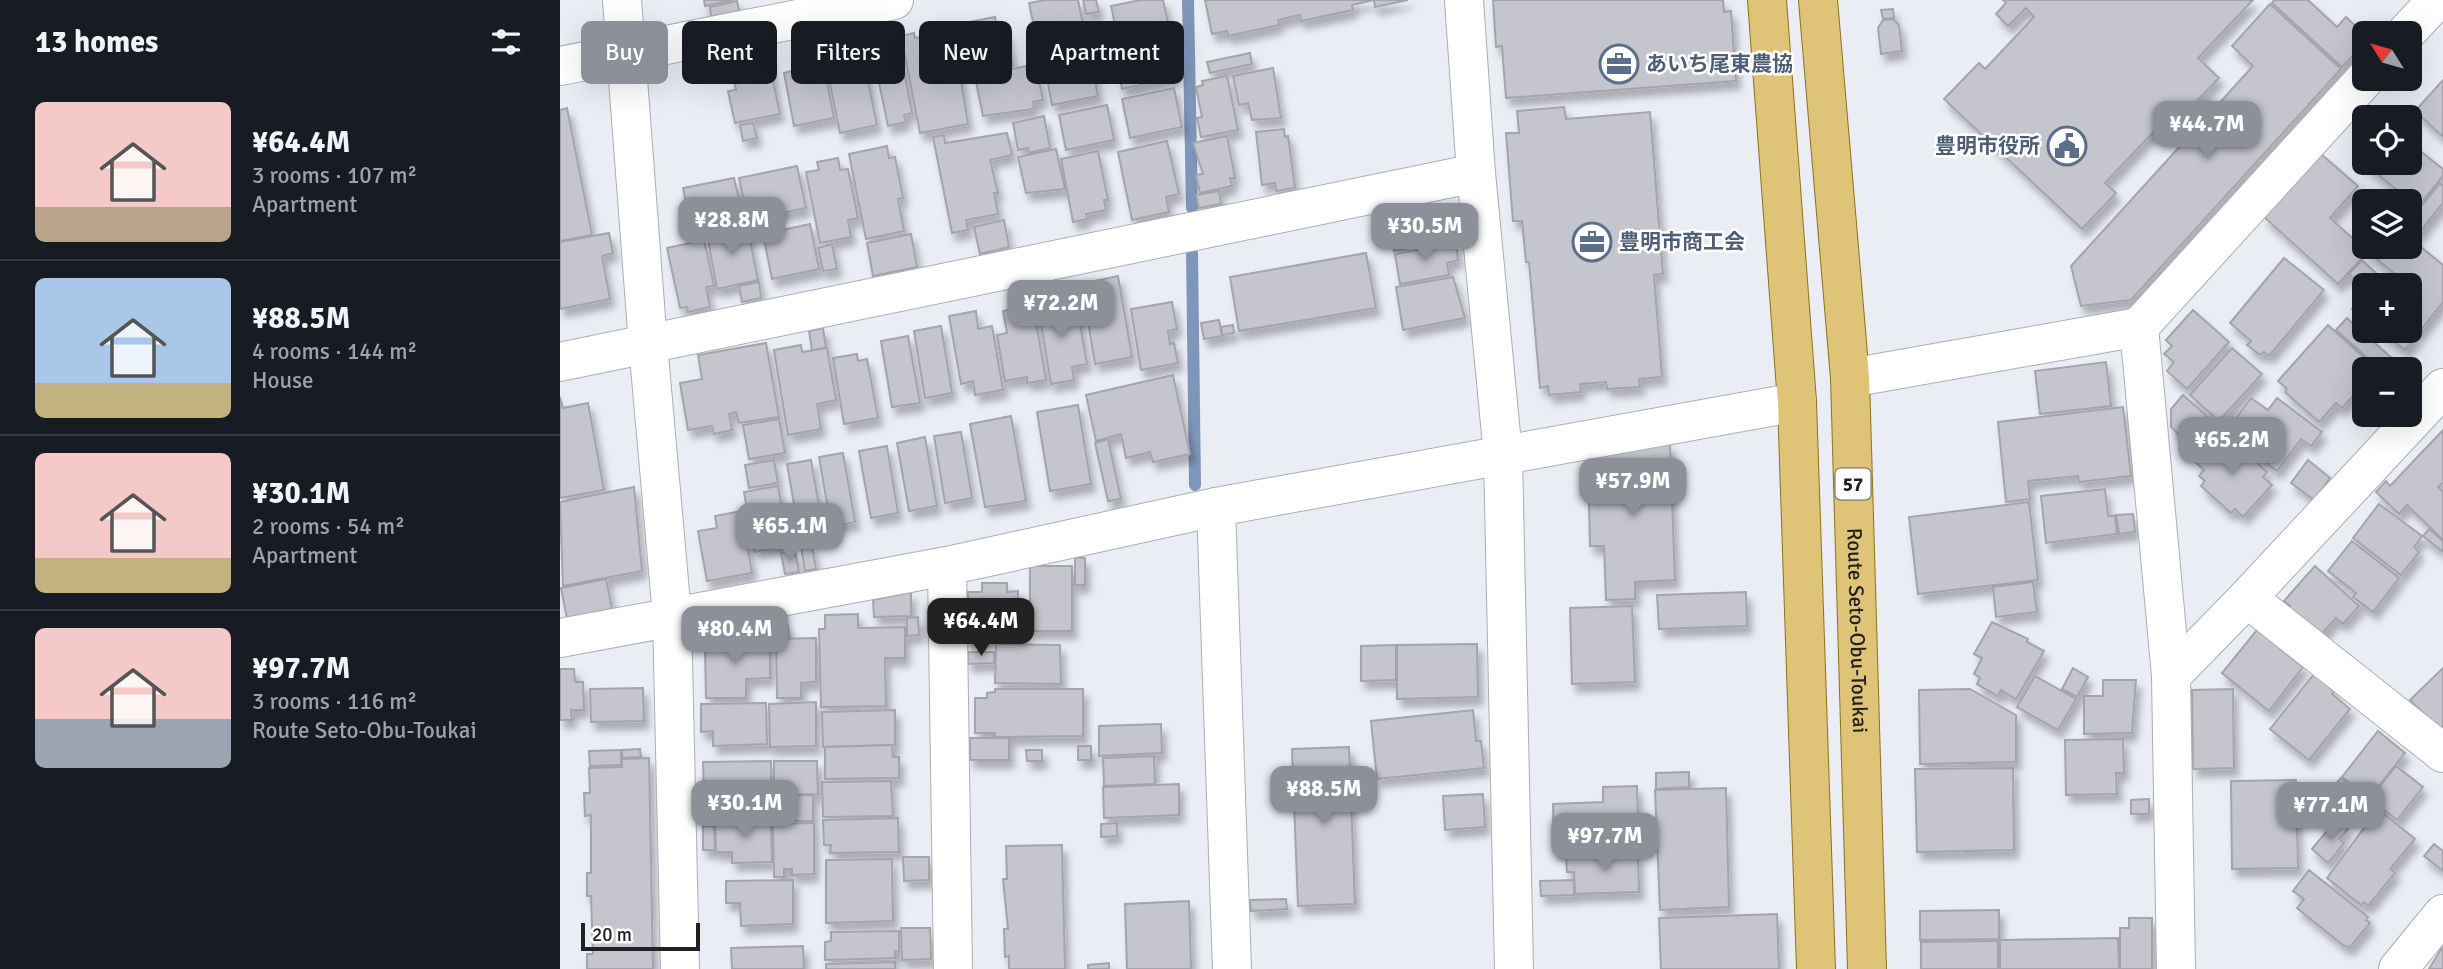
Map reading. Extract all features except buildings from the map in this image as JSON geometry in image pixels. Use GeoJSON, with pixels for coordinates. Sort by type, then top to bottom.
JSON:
{"type":"FeatureCollection","features":[{"type":"Feature","properties":{"kind":"main road"},"geometry":{"type":"LineString","coordinates":[[1767,0],[1797,402],[1816,969]]}},
{"type":"Feature","properties":{"kind":"main road","name":"Route Seto-Obu-Toukai"},"geometry":{"type":"LineString","coordinates":[[1818,0],[1850,378],[1867,969]]}},
{"type":"Feature","properties":{"kind":"street"},"geometry":{"type":"LineString","coordinates":[[622,0],[624,21]]}},
{"type":"Feature","properties":{"kind":"street"},"geometry":{"type":"LineString","coordinates":[[668,43],[894,0]]}},
{"type":"Feature","properties":{"kind":"street"},"geometry":{"type":"LineString","coordinates":[[1464,0],[1476,173],[1503,455],[1514,969]]}},
{"type":"Feature","properties":{"kind":"street"},"geometry":{"type":"LineString","coordinates":[[2417,21],[2437,0]]}},
{"type":"Feature","properties":{"kind":"street"},"geometry":{"type":"LineString","coordinates":[[560,66],[581,61]]}},
{"type":"Feature","properties":{"kind":"street"},"geometry":{"type":"LineString","coordinates":[[630,84],[648,344],[672,615],[680,969]]}},
{"type":"Feature","properties":{"kind":"street"},"geometry":{"type":"LineString","coordinates":[[1850,378],[2139,327],[2354,91]]}},
{"type":"Feature","properties":{"kind":"street"},"geometry":{"type":"LineString","coordinates":[[560,362],[1476,173]]}},
{"type":"Feature","properties":{"kind":"street"},"geometry":{"type":"LineString","coordinates":[[2139,327],[2171,676],[2176,969]]}},
{"type":"Feature","properties":{"kind":"street"},"geometry":{"type":"LineString","coordinates":[[2171,676],[2248,598],[2443,388]]}},
{"type":"Feature","properties":{"kind":"street"},"geometry":{"type":"LineString","coordinates":[[560,638],[672,615],[947,566],[1216,507],[1797,402]]}},
{"type":"Feature","properties":{"kind":"street"},"geometry":{"type":"LineString","coordinates":[[1216,507],[1232,969]]}},
{"type":"Feature","properties":{"kind":"street"},"geometry":{"type":"LineString","coordinates":[[947,566],[953,969]]}},
{"type":"Feature","properties":{"kind":"street"},"geometry":{"type":"LineString","coordinates":[[2248,598],[2443,754]]}},
{"type":"Feature","properties":{"kind":"street"},"geometry":{"type":"LineString","coordinates":[[2398,969],[2443,914]]}},
{"type":"Feature","properties":{"kind":"waterway"},"geometry":{"type":"LineString","coordinates":[[1188,0],[1192,208]]}},
{"type":"Feature","properties":{"kind":"waterway"},"geometry":{"type":"LineString","coordinates":[[1192,252],[1195,485]]}},
{"type":"Feature","properties":{"kind":"place","name":"あいち尾東農協"},"geometry":{"type":"Point","coordinates":[1619,64]}},
{"type":"Feature","properties":{"kind":"place","name":"豊明市役所"},"geometry":{"type":"Point","coordinates":[2067,146]}},
{"type":"Feature","properties":{"kind":"place","name":"豊明市商工会"},"geometry":{"type":"Point","coordinates":[1592,242]}}]}
